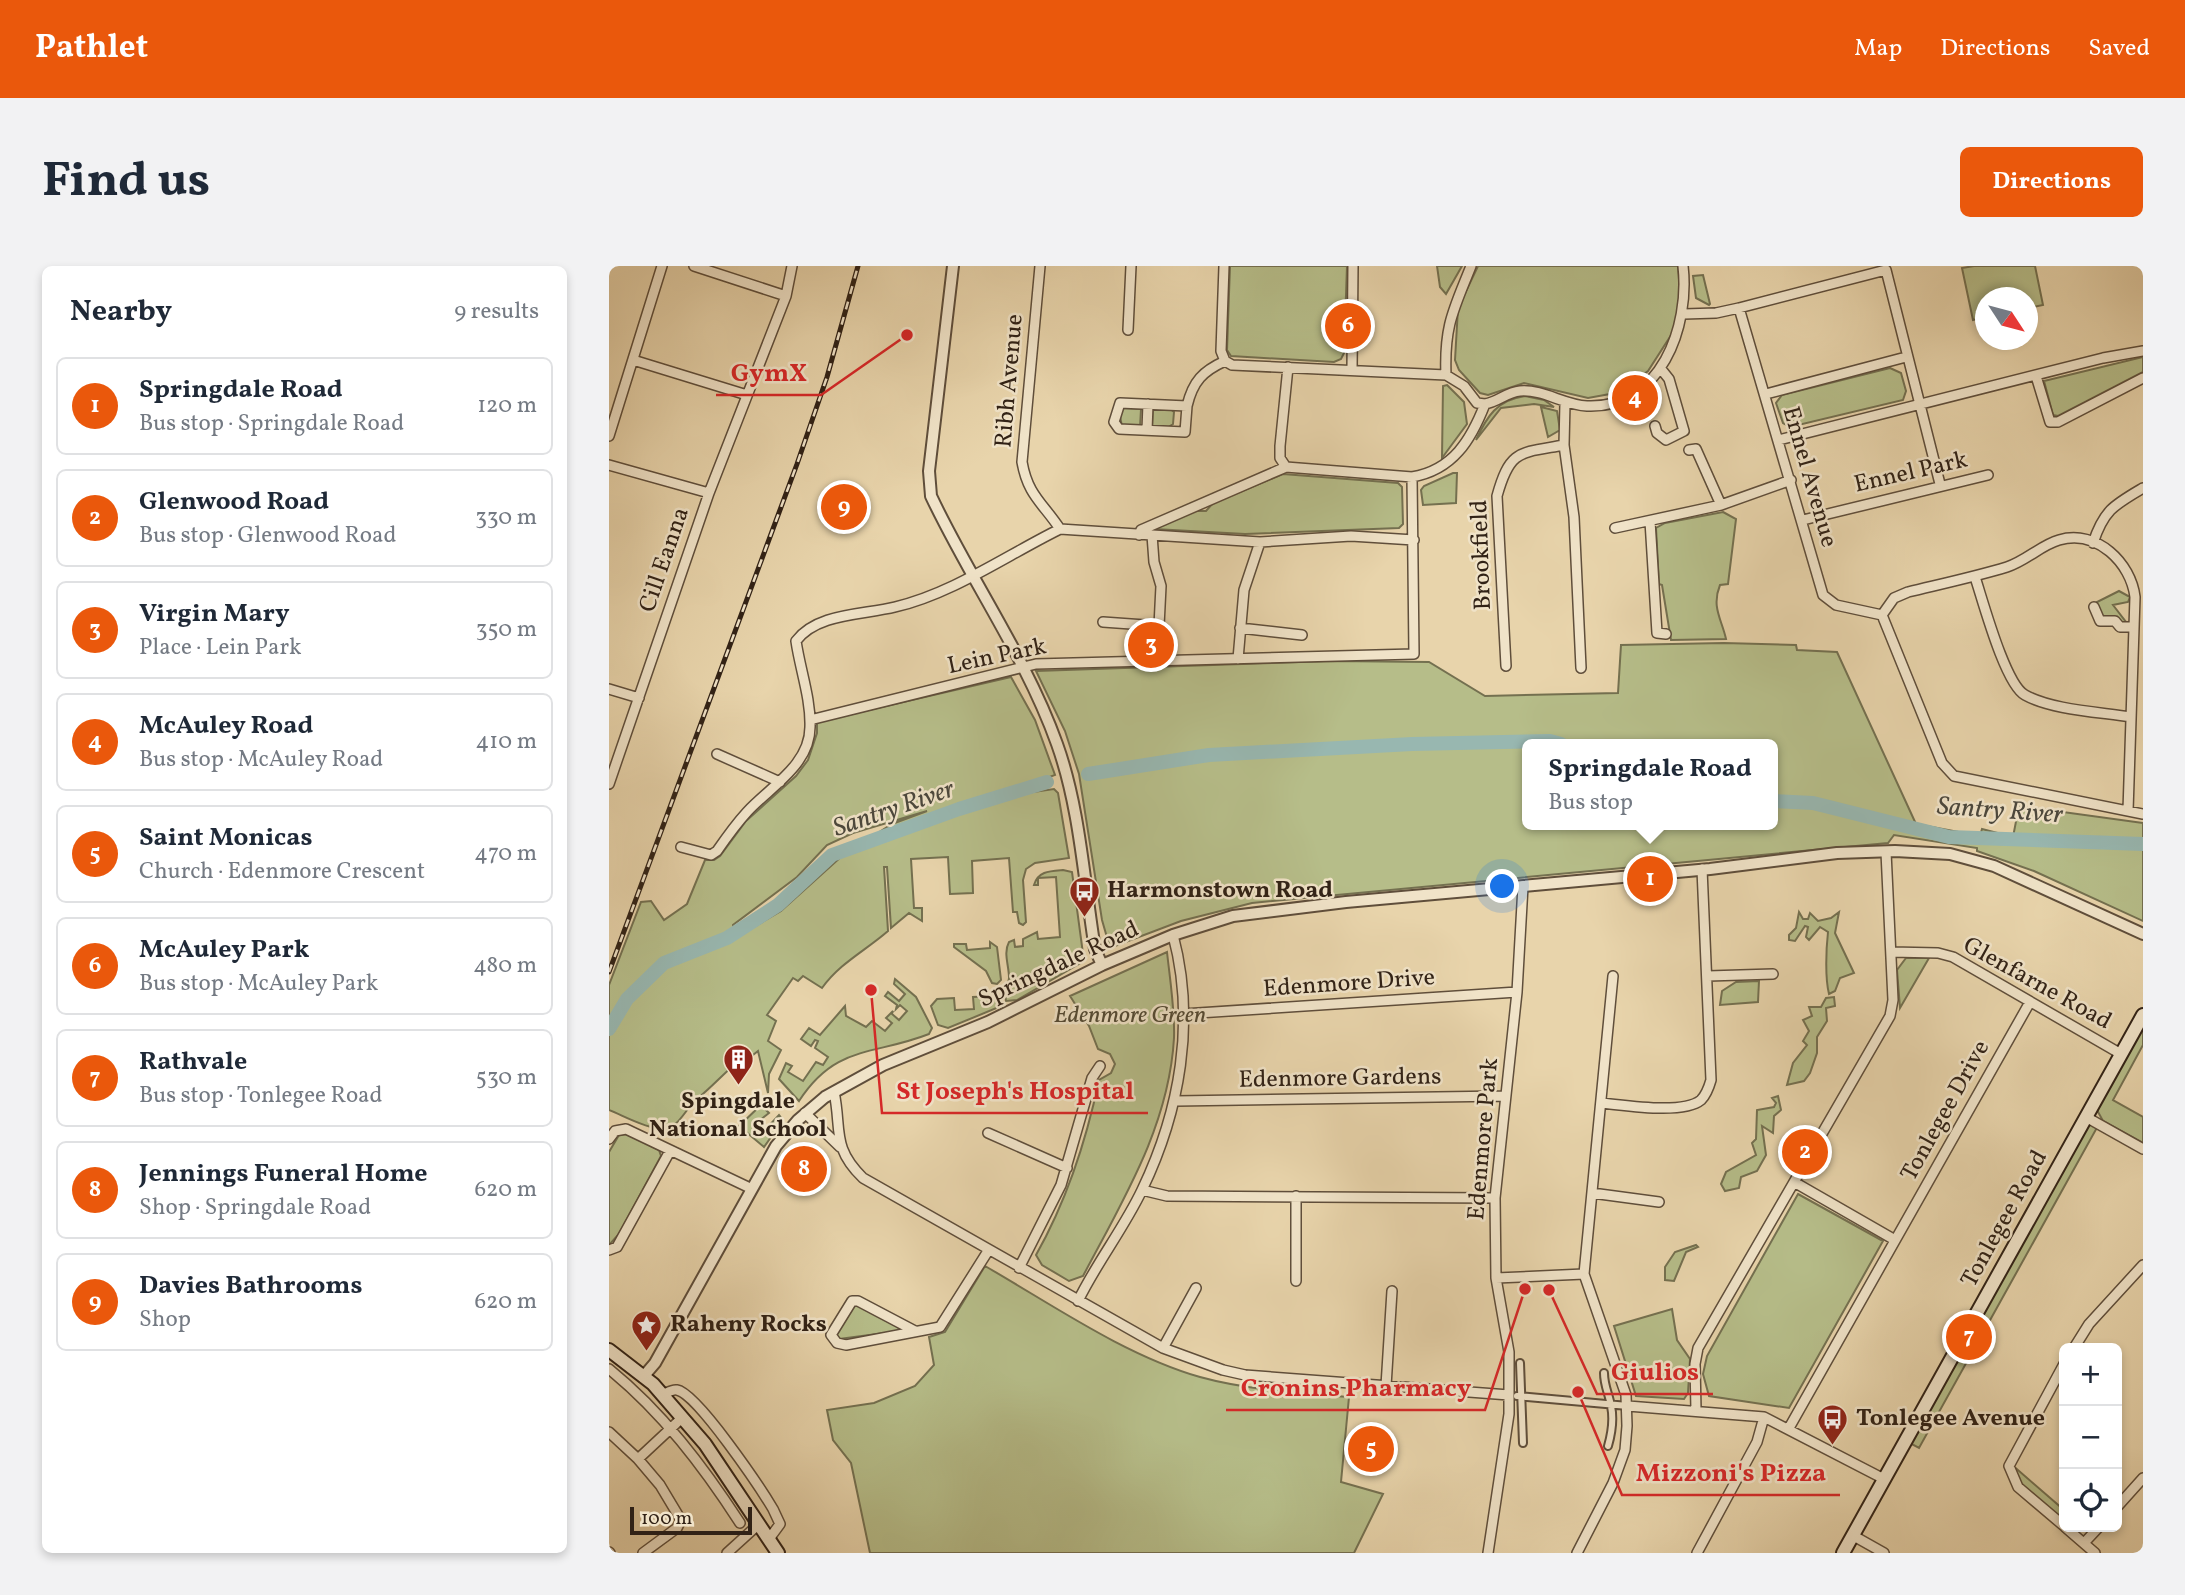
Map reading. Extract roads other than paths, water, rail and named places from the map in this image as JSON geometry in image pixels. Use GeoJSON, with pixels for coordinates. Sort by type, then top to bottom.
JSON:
{"type":"FeatureCollection","features":[{"type":"Feature","properties":{"kind":"main road","name":"Tonlegee Road"},"geometry":{"type":"LineString","coordinates":[[1843,1553],[2143,1015]]}},
{"type":"Feature","properties":{"kind":"main road"},"geometry":{"type":"LineString","coordinates":[[609,1350],[643,1377],[683,1417],[705,1444],[778,1553]]}},
{"type":"Feature","properties":{"kind":"street"},"geometry":{"type":"LineString","coordinates":[[609,436],[662,266]]}},
{"type":"Feature","properties":{"kind":"street"},"geometry":{"type":"LineString","coordinates":[[694,266],[786,296]]}},
{"type":"Feature","properties":{"kind":"street"},"geometry":{"type":"LineString","coordinates":[[709,493],[786,296],[792,266]]}},
{"type":"Feature","properties":{"kind":"street"},"geometry":{"type":"LineString","coordinates":[[953,266],[929,483],[931,496],[1022,668],[1052,731],[1064,765],[1095,949],[1102,965]]}},
{"type":"Feature","properties":{"kind":"street","name":"Ribh Avenue"},"geometry":{"type":"LineString","coordinates":[[1041,266],[1021,438],[1022,462],[1025,484],[1034,499],[1060,529]]}},
{"type":"Feature","properties":{"kind":"street"},"geometry":{"type":"LineString","coordinates":[[1128,330],[1131,266]]}},
{"type":"Feature","properties":{"kind":"street"},"geometry":{"type":"LineString","coordinates":[[1224,266],[1221,351],[1225,362]]}},
{"type":"Feature","properties":{"kind":"street"},"geometry":{"type":"LineString","coordinates":[[1352,370],[1353,266]]}},
{"type":"Feature","properties":{"kind":"street"},"geometry":{"type":"LineString","coordinates":[[1446,375],[1448,323],[1453,304],[1471,266]]}},
{"type":"Feature","properties":{"kind":"street"},"geometry":{"type":"LineString","coordinates":[[1187,405],[1120,402],[1114,422],[1119,429],[1185,432],[1191,388],[1205,370],[1225,362],[1233,365],[1446,375],[1464,386],[1478,403],[1485,404],[1523,391],[1591,406],[1618,401],[1661,369],[1680,330],[1684,314],[1683,266]]}},
{"type":"Feature","properties":{"kind":"street"},"geometry":{"type":"LineString","coordinates":[[1684,314],[1716,313],[1739,308],[1888,268],[1906,357],[1940,484]]}},
{"type":"Feature","properties":{"kind":"street","name":"Ennel Avenue"},"geometry":{"type":"LineString","coordinates":[[1739,308],[1823,595],[1836,605],[1882,615]]}},
{"type":"Feature","properties":{"kind":"street"},"geometry":{"type":"LineString","coordinates":[[1779,440],[1919,403],[2143,351]]}},
{"type":"Feature","properties":{"kind":"street"},"geometry":{"type":"LineString","coordinates":[[1766,394],[1906,357]]}},
{"type":"Feature","properties":{"kind":"street"},"geometry":{"type":"LineString","coordinates":[[633,360],[747,395]]}},
{"type":"Feature","properties":{"kind":"street"},"geometry":{"type":"LineString","coordinates":[[1286,467],[1280,458],[1280,446],[1288,367]]}},
{"type":"Feature","properties":{"kind":"street"},"geometry":{"type":"LineString","coordinates":[[1655,426],[1657,433],[1666,440],[1684,431],[1669,379],[1661,369]]}},
{"type":"Feature","properties":{"kind":"street"},"geometry":{"type":"LineString","coordinates":[[2036,376],[2050,422],[2058,422],[2143,378]]}},
{"type":"Feature","properties":{"kind":"street"},"geometry":{"type":"LineString","coordinates":[[1565,402],[1564,445],[1574,517],[1581,668]]}},
{"type":"Feature","properties":{"kind":"street"},"geometry":{"type":"LineString","coordinates":[[1147,430],[1149,404]]}},
{"type":"Feature","properties":{"kind":"street"},"geometry":{"type":"LineString","coordinates":[[1139,534],[1141,530],[1286,467],[1412,477],[1430,474],[1454,459],[1474,432],[1485,404]]}},
{"type":"Feature","properties":{"kind":"street","name":"Brookfield"},"geometry":{"type":"LineString","coordinates":[[1506,666],[1497,496],[1504,470],[1516,455],[1564,445]]}},
{"type":"Feature","properties":{"kind":"street"},"geometry":{"type":"LineString","coordinates":[[1689,450],[1696,449],[1721,505]]}},
{"type":"Feature","properties":{"kind":"street","name":"Cill Eanna"},"geometry":{"type":"LineString","coordinates":[[609,465],[709,493],[609,784]]}},
{"type":"Feature","properties":{"kind":"street","name":"Ennel Park"},"geometry":{"type":"LineString","coordinates":[[1803,520],[1940,484],[1988,475]]}},
{"type":"Feature","properties":{"kind":"street"},"geometry":{"type":"LineString","coordinates":[[681,847],[711,855],[748,811],[780,782],[809,740],[810,720],[796,641],[803,631],[816,623],[897,607],[941,592],[1060,529],[1260,542],[1351,536],[1413,540],[1412,477]]}},
{"type":"Feature","properties":{"kind":"street"},"geometry":{"type":"LineString","coordinates":[[1615,528],[1721,505],[1791,480]]}},
{"type":"Feature","properties":{"kind":"street"},"geometry":{"type":"LineString","coordinates":[[2093,543],[2097,527],[2110,508],[2143,488]]}},
{"type":"Feature","properties":{"kind":"street"},"geometry":{"type":"LineString","coordinates":[[1650,521],[1657,633],[1666,634]]}},
{"type":"Feature","properties":{"kind":"street"},"geometry":{"type":"LineString","coordinates":[[1103,622],[1159,626],[1161,586],[1154,562],[1152,535]]}},
{"type":"Feature","properties":{"kind":"street","name":"Lein Park"},"geometry":{"type":"LineString","coordinates":[[810,720],[1036,664],[1414,654],[1413,540]]}},
{"type":"Feature","properties":{"kind":"street"},"geometry":{"type":"LineString","coordinates":[[2128,811],[2133,581],[2113,554],[2093,543],[2059,540],[2023,562],[1894,598],[1882,615],[1942,763],[1954,776],[2128,811],[2143,814]]}},
{"type":"Feature","properties":{"kind":"street"},"geometry":{"type":"LineString","coordinates":[[1237,659],[1244,590],[1260,542]]}},
{"type":"Feature","properties":{"kind":"street"},"geometry":{"type":"LineString","coordinates":[[1975,577],[2011,680],[2022,694],[2043,702],[2131,718]]}},
{"type":"Feature","properties":{"kind":"street"},"geometry":{"type":"LineString","coordinates":[[2094,607],[2100,621],[2115,621],[2120,627],[2133,627]]}},
{"type":"Feature","properties":{"kind":"street"},"geometry":{"type":"LineString","coordinates":[[1240,628],[1303,635]]}},
{"type":"Feature","properties":{"kind":"street"},"geometry":{"type":"LineString","coordinates":[[609,689],[639,698]]}},
{"type":"Feature","properties":{"kind":"street"},"geometry":{"type":"LineString","coordinates":[[717,754],[780,782]]}},
{"type":"Feature","properties":{"kind":"street"},"geometry":{"type":"LineString","coordinates":[[1696,1410],[1695,1364],[1698,1348],[1890,1016],[1891,952],[1886,852]]}},
{"type":"Feature","properties":{"kind":"street","name":"Springdale Road"},"geometry":{"type":"LineString","coordinates":[[643,1377],[655,1363],[750,1188],[779,1142],[805,1113],[834,1092],[883,1065],[988,1022],[1102,965],[1173,935],[1254,912],[1702,869],[1837,853],[1886,852],[1950,853],[1994,866],[2143,934]]}},
{"type":"Feature","properties":{"kind":"street"},"geometry":{"type":"LineString","coordinates":[[1601,1103],[1687,1108],[1700,1101],[1711,1080],[1702,869]]}},
{"type":"Feature","properties":{"kind":"street","name":"Edenmore Park"},"geometry":{"type":"LineString","coordinates":[[1488,1553],[1517,1396],[1496,1278],[1495,1198],[1517,992],[1523,886]]}},
{"type":"Feature","properties":{"kind":"street"},"geometry":{"type":"LineString","coordinates":[[1078,1301],[1142,1190],[1176,1101],[1183,1014],[1180,961],[1173,935]]}},
{"type":"Feature","properties":{"kind":"street","name":"Glenfarne Road"},"geometry":{"type":"LineString","coordinates":[[1891,952],[1938,953],[1953,957],[2121,1054]]}},
{"type":"Feature","properties":{"kind":"street"},"geometry":{"type":"LineString","coordinates":[[1708,976],[1773,974]]}},
{"type":"Feature","properties":{"kind":"street"},"geometry":{"type":"LineString","coordinates":[[1577,1553],[1613,1483],[1625,1450],[1628,1406],[1584,1274],[1613,976]]}},
{"type":"Feature","properties":{"kind":"street","name":"Edenmore Drive"},"geometry":{"type":"LineString","coordinates":[[1183,1014],[1517,992]]}},
{"type":"Feature","properties":{"kind":"street","name":"Tonlegee Drive"},"geometry":{"type":"LineString","coordinates":[[1789,1428],[2030,1002]]}},
{"type":"Feature","properties":{"kind":"street"},"geometry":{"type":"LineString","coordinates":[[1019,1268],[1066,1168],[1092,1078],[1100,1066]]}},
{"type":"Feature","properties":{"kind":"street"},"geometry":{"type":"LineString","coordinates":[[834,1092],[835,1119],[841,1148]]}},
{"type":"Feature","properties":{"kind":"street","name":"Edenmore Gardens"},"geometry":{"type":"LineString","coordinates":[[1176,1101],[1504,1096]]}},
{"type":"Feature","properties":{"kind":"street"},"geometry":{"type":"LineString","coordinates":[[805,1113],[841,1148],[863,1178],[1163,1348],[1223,1370],[1245,1375],[1764,1417],[1884,1479]]}},
{"type":"Feature","properties":{"kind":"street"},"geometry":{"type":"LineString","coordinates":[[2085,1117],[2143,1149]]}},
{"type":"Feature","properties":{"kind":"street"},"geometry":{"type":"LineString","coordinates":[[822,1130],[835,1119]]}},
{"type":"Feature","properties":{"kind":"street"},"geometry":{"type":"LineString","coordinates":[[609,1139],[615,1132],[626,1129],[750,1188]]}},
{"type":"Feature","properties":{"kind":"street"},"geometry":{"type":"LineString","coordinates":[[988,1133],[1066,1168]]}},
{"type":"Feature","properties":{"kind":"street"},"geometry":{"type":"LineString","coordinates":[[609,1250],[617,1247],[670,1151]]}},
{"type":"Feature","properties":{"kind":"street"},"geometry":{"type":"LineString","coordinates":[[1794,1182],[1895,1240]]}},
{"type":"Feature","properties":{"kind":"street"},"geometry":{"type":"LineString","coordinates":[[1142,1190],[1167,1196],[1495,1198]]}},
{"type":"Feature","properties":{"kind":"street"},"geometry":{"type":"LineString","coordinates":[[1592,1193],[1659,1202]]}},
{"type":"Feature","properties":{"kind":"street"},"geometry":{"type":"LineString","coordinates":[[1296,1196],[1296,1281]]}},
{"type":"Feature","properties":{"kind":"street"},"geometry":{"type":"LineString","coordinates":[[915,1331],[852,1301],[831,1335],[837,1343],[846,1345],[940,1327],[988,1251]]}},
{"type":"Feature","properties":{"kind":"street"},"geometry":{"type":"LineString","coordinates":[[2077,1343],[2089,1324],[2141,1270]]}},
{"type":"Feature","properties":{"kind":"street"},"geometry":{"type":"LineString","coordinates":[[1496,1278],[1584,1274]]}},
{"type":"Feature","properties":{"kind":"street"},"geometry":{"type":"LineString","coordinates":[[1163,1348],[1196,1288]]}},
{"type":"Feature","properties":{"kind":"street"},"geometry":{"type":"LineString","coordinates":[[1386,1386],[1392,1290]]}},
{"type":"Feature","properties":{"kind":"street"},"geometry":{"type":"LineString","coordinates":[[1520,1363],[1517,1396],[1523,1443]]}},
{"type":"Feature","properties":{"kind":"street"},"geometry":{"type":"LineString","coordinates":[[609,1369],[631,1387],[700,1463],[740,1523]]}},
{"type":"Feature","properties":{"kind":"street"},"geometry":{"type":"LineString","coordinates":[[1604,1373],[1604,1386],[1611,1404],[1613,1425],[1608,1446]]}},
{"type":"Feature","properties":{"kind":"street"},"geometry":{"type":"LineString","coordinates":[[2059,1373],[2009,1466],[2018,1487],[2059,1521]]}},
{"type":"Feature","properties":{"kind":"street"},"geometry":{"type":"LineString","coordinates":[[662,1395],[672,1390],[681,1391],[713,1424],[773,1509],[780,1524],[769,1539]]}},
{"type":"Feature","properties":{"kind":"street"},"geometry":{"type":"LineString","coordinates":[[638,1459],[683,1417]]}},
{"type":"Feature","properties":{"kind":"street"},"geometry":{"type":"LineString","coordinates":[[1697,1553],[1757,1442],[1764,1417]]}},
{"type":"Feature","properties":{"kind":"street"},"geometry":{"type":"LineString","coordinates":[[609,1432],[638,1459],[660,1485],[681,1520],[677,1528],[643,1553]]}},
{"type":"Feature","properties":{"kind":"street"},"geometry":{"type":"LineString","coordinates":[[2122,1501],[2143,1478]]}},
{"type":"Feature","properties":{"kind":"street"},"geometry":{"type":"LineString","coordinates":[[727,1553],[759,1524]]}},
{"type":"Feature","properties":{"kind":"street"},"geometry":{"type":"LineString","coordinates":[[2072,1532],[2095,1553]]}},
{"type":"Feature","properties":{"kind":"street"},"geometry":{"type":"LineString","coordinates":[[2084,1543],[2094,1532]]}},
{"type":"Feature","properties":{"kind":"street"},"geometry":{"type":"LineString","coordinates":[[1852,1535],[1884,1553]]}},
{"type":"Feature","properties":{"kind":"waterway","name":"Santry River"},"geometry":{"type":"LineString","coordinates":[[1088,774],[1209,755],[1412,744],[1522,742]]}},
{"type":"Feature","properties":{"kind":"waterway","name":"Santry River"},"geometry":{"type":"LineString","coordinates":[[609,1029],[627,999],[664,963],[727,938],[778,905],[832,855],[959,809],[1047,782]]}},
{"type":"Feature","properties":{"kind":"waterway","name":"Santry River"},"geometry":{"type":"LineString","coordinates":[[1778,801],[1813,803],[1949,837],[2143,844]]}},
{"type":"Feature","properties":{"kind":"railway"},"geometry":{"type":"LineString","coordinates":[[609,972],[797,464],[827,377],[858,266]]}},
{"type":"Feature","properties":{"kind":"place","name":"McAuley Park"},"geometry":{"type":"Point","coordinates":[1348,326]}},
{"type":"Feature","properties":{"kind":"place","name":"GymX"},"geometry":{"type":"Point","coordinates":[907,335]}},
{"type":"Feature","properties":{"kind":"place","name":"McAuley Road"},"geometry":{"type":"Point","coordinates":[1635,398]}},
{"type":"Feature","properties":{"kind":"place","name":"Davies Bathrooms"},"geometry":{"type":"Point","coordinates":[844,507]}},
{"type":"Feature","properties":{"kind":"place","name":"Virgin Mary"},"geometry":{"type":"Point","coordinates":[1151,645]}},
{"type":"Feature","properties":{"kind":"place","name":"Springdale Road"},"geometry":{"type":"Point","coordinates":[1650,879]}},
{"type":"Feature","properties":{"kind":"place","name":"Harmonstown Road"},"geometry":{"type":"Point","coordinates":[1084,918]}},
{"type":"Feature","properties":{"kind":"place","name":"St Joseph's Hospital"},"geometry":{"type":"Point","coordinates":[871,990]}},
{"type":"Feature","properties":{"kind":"place","name":"Spingdale National School"},"geometry":{"type":"Point","coordinates":[738,1087]}},
{"type":"Feature","properties":{"kind":"place","name":"Glenwood Road"},"geometry":{"type":"Point","coordinates":[1805,1152]}},
{"type":"Feature","properties":{"kind":"place","name":"Jennings Funeral Home"},"geometry":{"type":"Point","coordinates":[804,1169]}},
{"type":"Feature","properties":{"kind":"place","name":"Cronins Pharmacy"},"geometry":{"type":"Point","coordinates":[1525,1289]}},
{"type":"Feature","properties":{"kind":"place","name":"Giulios"},"geometry":{"type":"Point","coordinates":[1549,1290]}},
{"type":"Feature","properties":{"kind":"place","name":"Rathvale"},"geometry":{"type":"Point","coordinates":[1969,1337]}},
{"type":"Feature","properties":{"kind":"place","name":"Raheny Rocks"},"geometry":{"type":"Point","coordinates":[647,1352]}},
{"type":"Feature","properties":{"kind":"place","name":"Mizzoni's Pizza"},"geometry":{"type":"Point","coordinates":[1578,1392]}},
{"type":"Feature","properties":{"kind":"place","name":"Tonlegee Avenue"},"geometry":{"type":"Point","coordinates":[1833,1446]}},
{"type":"Feature","properties":{"kind":"place","name":"Saint Monicas"},"geometry":{"type":"Point","coordinates":[1371,1449]}},
{"type":"Feature","properties":{"kind":"park label","name":"Edenmore Green"},"geometry":{"type":"Point","coordinates":[1130,1016]}}]}
